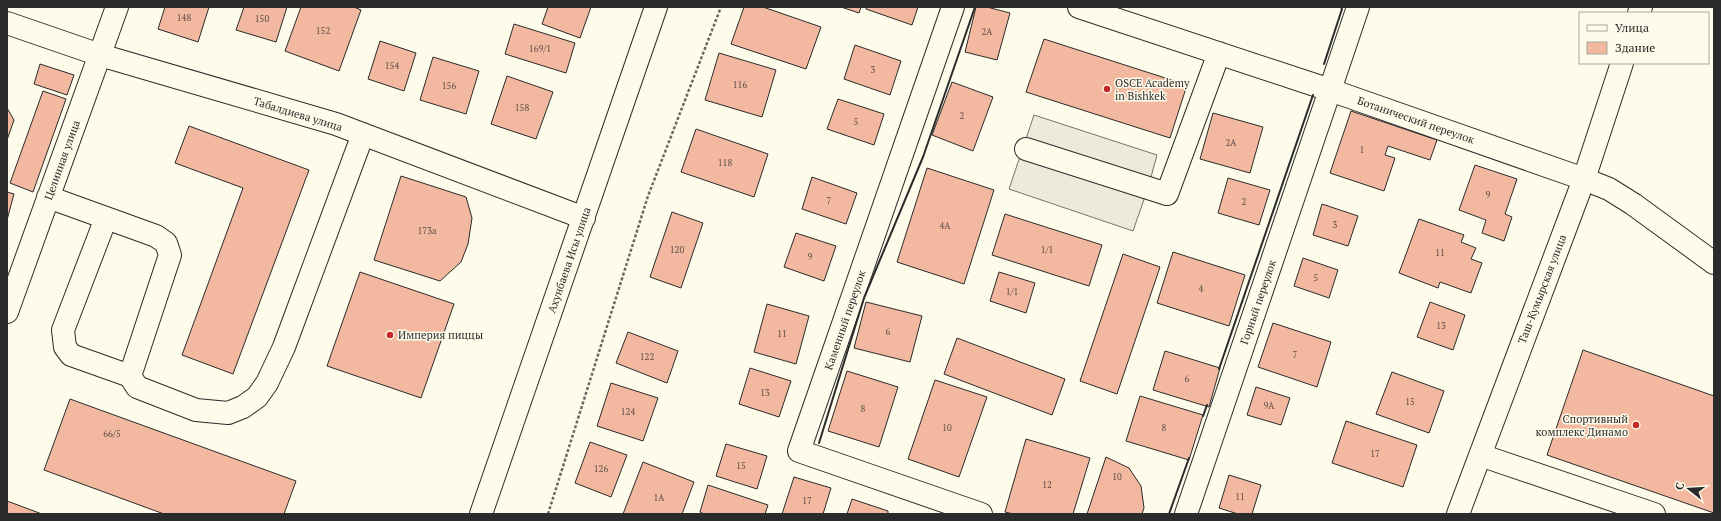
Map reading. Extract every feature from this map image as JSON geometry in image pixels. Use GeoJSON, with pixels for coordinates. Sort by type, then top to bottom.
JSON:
{"type":"FeatureCollection","features":[{"type":"Feature","properties":{"kind":"street","name":"Целинная улица"},"geometry":{"type":"LineString","coordinates":[[7,312],[117,7]]}},
{"type":"Feature","properties":{"kind":"street","name":"Ахунбаева Исы улица"},"geometry":{"type":"LineString","coordinates":[[482,514],[656,7]]}},
{"type":"Feature","properties":{"kind":"street","name":"Каменный переулок"},"geometry":{"type":"LineString","coordinates":[[953,7],[800,451],[981,514]]}},
{"type":"Feature","properties":{"kind":"street","name":"Ботанический переулок"},"geometry":{"type":"LineString","coordinates":[[1079,7],[1330,90],[1609,189],[1633,204],[1714,263]]}},
{"type":"Feature","properties":{"kind":"street"},"geometry":{"type":"LineString","coordinates":[[1330,90],[1358,7]]}},
{"type":"Feature","properties":{"kind":"street","name":"Табалдиева улица"},"geometry":{"type":"LineString","coordinates":[[7,23],[100,55],[336,124],[584,218]]}},
{"type":"Feature","properties":{"kind":"street"},"geometry":{"type":"LineString","coordinates":[[1026,149],[1167,194],[1219,53]]}},
{"type":"Feature","properties":{"kind":"street","name":"Таш-Кумырская улица"},"geometry":{"type":"LineString","coordinates":[[1458,514],[1584,179],[1622,64]]}},
{"type":"Feature","properties":{"kind":"street","name":"Горный переулок"},"geometry":{"type":"LineString","coordinates":[[1186,514],[1330,90]]}},
{"type":"Feature","properties":{"kind":"street"},"geometry":{"type":"LineString","coordinates":[[106,218],[63,330],[65,347],[71,355],[130,376],[137,387],[196,410],[228,413],[242,407],[257,397],[266,383],[284,347],[363,134]]}},
{"type":"Feature","properties":{"kind":"street"},"geometry":{"type":"LineString","coordinates":[[48,197],[156,236],[166,243],[170,255],[130,376]]}},
{"type":"Feature","properties":{"kind":"street"},"geometry":{"type":"LineString","coordinates":[[1480,455],[1654,514]]}},
{"type":"Feature","properties":{"kind":"path"},"geometry":{"type":"LineString","coordinates":[[548,514],[648,196],[721,7]]}},
{"type":"Feature","properties":{"kind":"shaded area"},"geometry":{"type":"Polygon","coordinates":[[[1034,115],[1157,155],[1148,188],[1133,231],[1009,189],[1034,115]]]}},
{"type":"Feature","properties":{"kind":"building"},"geometry":{"type":"Polygon","coordinates":[[[165,7],[209,7],[198,42],[158,29],[165,7]]]}},
{"type":"Feature","properties":{"kind":"building"},"geometry":{"type":"Polygon","coordinates":[[[244,7],[287,7],[276,42],[236,30],[244,7]]]}},
{"type":"Feature","properties":{"kind":"building"},"geometry":{"type":"Polygon","coordinates":[[[301,7],[354,7],[361,10],[339,71],[285,51],[301,7]]]}},
{"type":"Feature","properties":{"kind":"building"},"geometry":{"type":"Polygon","coordinates":[[[548,7],[591,7],[580,38],[542,24],[548,7]]]}},
{"type":"Feature","properties":{"kind":"building"},"geometry":{"type":"Polygon","coordinates":[[[744,7],[763,7],[821,27],[806,69],[731,44],[744,7]]]}},
{"type":"Feature","properties":{"kind":"building"},"geometry":{"type":"Polygon","coordinates":[[[841,7],[861,7],[859,13],[841,7]]]}},
{"type":"Feature","properties":{"kind":"building"},"geometry":{"type":"Polygon","coordinates":[[[867,7],[918,7],[912,25],[866,9],[867,7]]]}},
{"type":"Feature","properties":{"kind":"building"},"geometry":{"type":"Polygon","coordinates":[[[976,7],[987,7],[1010,13],[997,60],[965,52],[976,7]]]}},
{"type":"Feature","properties":{"kind":"building"},"geometry":{"type":"Polygon","coordinates":[[[514,24],[575,43],[566,73],[505,54],[514,24]]]}},
{"type":"Feature","properties":{"kind":"building","name":"OSCE Academy in Bishkek"},"geometry":{"type":"Polygon","coordinates":[[[1044,39],[1187,85],[1170,138],[1026,92],[1044,39]]]}},
{"type":"Feature","properties":{"kind":"building"},"geometry":{"type":"Polygon","coordinates":[[[380,41],[416,53],[404,91],[368,79],[380,41]]]}},
{"type":"Feature","properties":{"kind":"building"},"geometry":{"type":"Polygon","coordinates":[[[855,45],[901,61],[890,95],[844,79],[855,45]]]}},
{"type":"Feature","properties":{"kind":"building"},"geometry":{"type":"Polygon","coordinates":[[[719,53],[776,70],[762,117],[705,100],[719,53]]]}},
{"type":"Feature","properties":{"kind":"building"},"geometry":{"type":"Polygon","coordinates":[[[433,57],[479,71],[466,114],[420,100],[433,57]]]}},
{"type":"Feature","properties":{"kind":"building"},"geometry":{"type":"Polygon","coordinates":[[[40,64],[74,75],[67,95],[34,84],[40,64]]]}},
{"type":"Feature","properties":{"kind":"building"},"geometry":{"type":"Polygon","coordinates":[[[507,76],[553,92],[536,139],[491,124],[507,76]]]}},
{"type":"Feature","properties":{"kind":"building"},"geometry":{"type":"Polygon","coordinates":[[[952,82],[993,97],[973,151],[932,135],[952,82]]]}},
{"type":"Feature","properties":{"kind":"building"},"geometry":{"type":"Polygon","coordinates":[[[43,91],[66,99],[33,192],[10,183],[43,91]]]}},
{"type":"Feature","properties":{"kind":"building"},"geometry":{"type":"Polygon","coordinates":[[[838,99],[884,114],[874,145],[827,129],[838,99]]]}},
{"type":"Feature","properties":{"kind":"building"},"geometry":{"type":"Polygon","coordinates":[[[7,108],[14,120],[7,140],[7,108]]]}},
{"type":"Feature","properties":{"kind":"building"},"geometry":{"type":"Polygon","coordinates":[[[1351,111],[1437,140],[1430,160],[1388,146],[1385,155],[1395,158],[1384,191],[1330,173],[1351,111]]]}},
{"type":"Feature","properties":{"kind":"building"},"geometry":{"type":"Polygon","coordinates":[[[1213,113],[1263,127],[1250,173],[1200,159],[1213,113]]]}},
{"type":"Feature","properties":{"kind":"building"},"geometry":{"type":"Polygon","coordinates":[[[189,126],[309,170],[233,374],[182,355],[243,188],[175,163],[189,126]]]}},
{"type":"Feature","properties":{"kind":"building"},"geometry":{"type":"Polygon","coordinates":[[[696,129],[768,154],[754,197],[681,172],[696,129]]]}},
{"type":"Feature","properties":{"kind":"building"},"geometry":{"type":"Polygon","coordinates":[[[1475,165],[1517,179],[1505,214],[1512,217],[1504,241],[1482,233],[1486,220],[1459,210],[1475,165]]]}},
{"type":"Feature","properties":{"kind":"building"},"geometry":{"type":"Polygon","coordinates":[[[927,168],[994,190],[964,284],[897,262],[927,168]]]}},
{"type":"Feature","properties":{"kind":"building"},"geometry":{"type":"Polygon","coordinates":[[[401,176],[466,197],[472,218],[468,244],[461,262],[440,281],[374,260],[401,176]]]}},
{"type":"Feature","properties":{"kind":"building"},"geometry":{"type":"Polygon","coordinates":[[[812,177],[857,193],[846,224],[802,209],[812,177]]]}},
{"type":"Feature","properties":{"kind":"building"},"geometry":{"type":"Polygon","coordinates":[[[1228,178],[1270,190],[1259,225],[1218,213],[1228,178]]]}},
{"type":"Feature","properties":{"kind":"building"},"geometry":{"type":"Polygon","coordinates":[[[7,192],[14,194],[7,220],[7,192]]]}},
{"type":"Feature","properties":{"kind":"building"},"geometry":{"type":"Polygon","coordinates":[[[1322,204],[1358,216],[1348,246],[1313,235],[1322,204]]]}},
{"type":"Feature","properties":{"kind":"building"},"geometry":{"type":"Polygon","coordinates":[[[672,212],[703,223],[681,288],[650,277],[672,212]]]}},
{"type":"Feature","properties":{"kind":"building"},"geometry":{"type":"Polygon","coordinates":[[[1005,214],[1102,245],[1089,286],[992,255],[1005,214]]]}},
{"type":"Feature","properties":{"kind":"building"},"geometry":{"type":"Polygon","coordinates":[[[1419,219],[1464,235],[1461,242],[1476,248],[1471,259],[1482,263],[1471,293],[1440,282],[1438,288],[1399,273],[1419,219]]]}},
{"type":"Feature","properties":{"kind":"building"},"geometry":{"type":"Polygon","coordinates":[[[796,233],[836,246],[824,281],[784,267],[796,233]]]}},
{"type":"Feature","properties":{"kind":"building"},"geometry":{"type":"Polygon","coordinates":[[[1173,252],[1245,275],[1229,326],[1157,303],[1173,252]]]}},
{"type":"Feature","properties":{"kind":"building"},"geometry":{"type":"Polygon","coordinates":[[[1123,254],[1160,267],[1117,394],[1080,381],[1123,254]]]}},
{"type":"Feature","properties":{"kind":"building"},"geometry":{"type":"Polygon","coordinates":[[[1303,258],[1338,270],[1329,298],[1294,286],[1303,258]]]}},
{"type":"Feature","properties":{"kind":"building","name":"Империя пиццы"},"geometry":{"type":"Polygon","coordinates":[[[360,272],[454,304],[421,398],[327,366],[360,272]]]}},
{"type":"Feature","properties":{"kind":"building"},"geometry":{"type":"Polygon","coordinates":[[[999,272],[1035,283],[1026,313],[990,301],[999,272]]]}},
{"type":"Feature","properties":{"kind":"building"},"geometry":{"type":"Polygon","coordinates":[[[866,302],[922,316],[910,362],[854,348],[866,302]]]}},
{"type":"Feature","properties":{"kind":"building"},"geometry":{"type":"Polygon","coordinates":[[[1430,302],[1465,315],[1453,350],[1417,337],[1430,302]]]}},
{"type":"Feature","properties":{"kind":"building"},"geometry":{"type":"Polygon","coordinates":[[[767,304],[809,316],[796,364],[754,352],[767,304]]]}},
{"type":"Feature","properties":{"kind":"building"},"geometry":{"type":"Polygon","coordinates":[[[1273,323],[1331,342],[1317,387],[1258,367],[1273,323]]]}},
{"type":"Feature","properties":{"kind":"building"},"geometry":{"type":"Polygon","coordinates":[[[628,332],[678,351],[667,383],[616,363],[628,332]]]}},
{"type":"Feature","properties":{"kind":"building"},"geometry":{"type":"Polygon","coordinates":[[[957,338],[1065,379],[1052,415],[944,374],[957,338]]]}},
{"type":"Feature","properties":{"kind":"building","name":"Спортивный комплекс Динамо"},"geometry":{"type":"Polygon","coordinates":[[[1583,350],[1714,396],[1714,513],[1547,455],[1583,350]]]}},
{"type":"Feature","properties":{"kind":"building"},"geometry":{"type":"Polygon","coordinates":[[[1165,351],[1220,368],[1209,407],[1153,390],[1165,351]]]}},
{"type":"Feature","properties":{"kind":"building"},"geometry":{"type":"Polygon","coordinates":[[[750,368],[791,381],[779,417],[739,404],[750,368]]]}},
{"type":"Feature","properties":{"kind":"building"},"geometry":{"type":"Polygon","coordinates":[[[847,371],[898,387],[879,447],[828,431],[847,371]]]}},
{"type":"Feature","properties":{"kind":"building"},"geometry":{"type":"Polygon","coordinates":[[[1392,372],[1444,391],[1429,433],[1376,414],[1392,372]]]}},
{"type":"Feature","properties":{"kind":"building"},"geometry":{"type":"Polygon","coordinates":[[[935,380],[987,397],[959,477],[908,459],[935,380]]]}},
{"type":"Feature","properties":{"kind":"building"},"geometry":{"type":"Polygon","coordinates":[[[611,383],[658,398],[643,441],[597,426],[611,383]]]}},
{"type":"Feature","properties":{"kind":"building"},"geometry":{"type":"Polygon","coordinates":[[[1256,387],[1290,398],[1281,425],[1247,415],[1256,387]]]}},
{"type":"Feature","properties":{"kind":"building"},"geometry":{"type":"Polygon","coordinates":[[[1140,396],[1203,415],[1189,460],[1126,441],[1140,396]]]}},
{"type":"Feature","properties":{"kind":"building"},"geometry":{"type":"Polygon","coordinates":[[[70,399],[296,481],[284,514],[164,514],[44,470],[70,399]]]}},
{"type":"Feature","properties":{"kind":"building"},"geometry":{"type":"Polygon","coordinates":[[[1346,421],[1417,445],[1403,487],[1332,463],[1346,421]]]}},
{"type":"Feature","properties":{"kind":"building"},"geometry":{"type":"Polygon","coordinates":[[[1026,439],[1090,458],[1073,514],[1013,514],[1005,512],[1026,439]]]}},
{"type":"Feature","properties":{"kind":"building"},"geometry":{"type":"Polygon","coordinates":[[[590,442],[627,455],[611,497],[575,483],[590,442]]]}},
{"type":"Feature","properties":{"kind":"building"},"geometry":{"type":"Polygon","coordinates":[[[726,444],[767,456],[757,489],[716,476],[726,444]]]}},
{"type":"Feature","properties":{"kind":"building"},"geometry":{"type":"Polygon","coordinates":[[[1106,457],[1129,468],[1141,486],[1144,508],[1142,514],[1087,514],[1106,457]]]}},
{"type":"Feature","properties":{"kind":"building"},"geometry":{"type":"Polygon","coordinates":[[[643,462],[694,482],[682,514],[623,514],[643,462]]]}},
{"type":"Feature","properties":{"kind":"building"},"geometry":{"type":"Polygon","coordinates":[[[1229,475],[1261,485],[1252,514],[1238,514],[1219,508],[1229,475]]]}},
{"type":"Feature","properties":{"kind":"building"},"geometry":{"type":"Polygon","coordinates":[[[794,477],[831,488],[823,514],[782,514],[794,477]]]}},
{"type":"Feature","properties":{"kind":"building"},"geometry":{"type":"Polygon","coordinates":[[[708,485],[768,505],[765,514],[704,514],[700,512],[708,485]]]}},
{"type":"Feature","properties":{"kind":"building"},"geometry":{"type":"Polygon","coordinates":[[[852,499],[888,511],[888,514],[847,514],[852,499]]]}},
{"type":"Feature","properties":{"kind":"building"},"geometry":{"type":"Polygon","coordinates":[[[7,501],[42,514],[7,514],[7,501]]]}},
{"type":"Feature","properties":{"kind":"wall"},"geometry":{"type":"LineString","coordinates":[[819,443],[864,298],[923,157],[975,7]]}},
{"type":"Feature","properties":{"kind":"wall"},"geometry":{"type":"LineString","coordinates":[[1324,64],[1342,9],[1341,7]]}},
{"type":"Feature","properties":{"kind":"wall"},"geometry":{"type":"LineString","coordinates":[[1219,369],[1313,95]]}},
{"type":"Feature","properties":{"kind":"wall"},"geometry":{"type":"LineString","coordinates":[[1203,416],[1207,405]]}},
{"type":"Feature","properties":{"kind":"wall"},"geometry":{"type":"LineString","coordinates":[[1169,514],[1189,458]]}},
{"type":"Feature","properties":{"kind":"place","name":"OSCE Academy in Bishkek"},"geometry":{"type":"Point","coordinates":[1107,89]}},
{"type":"Feature","properties":{"kind":"place","name":"Империя пиццы"},"geometry":{"type":"Point","coordinates":[390,335]}},
{"type":"Feature","properties":{"kind":"place","name":"Спортивный комплекс Динамо"},"geometry":{"type":"Point","coordinates":[1636,425]}}]}
